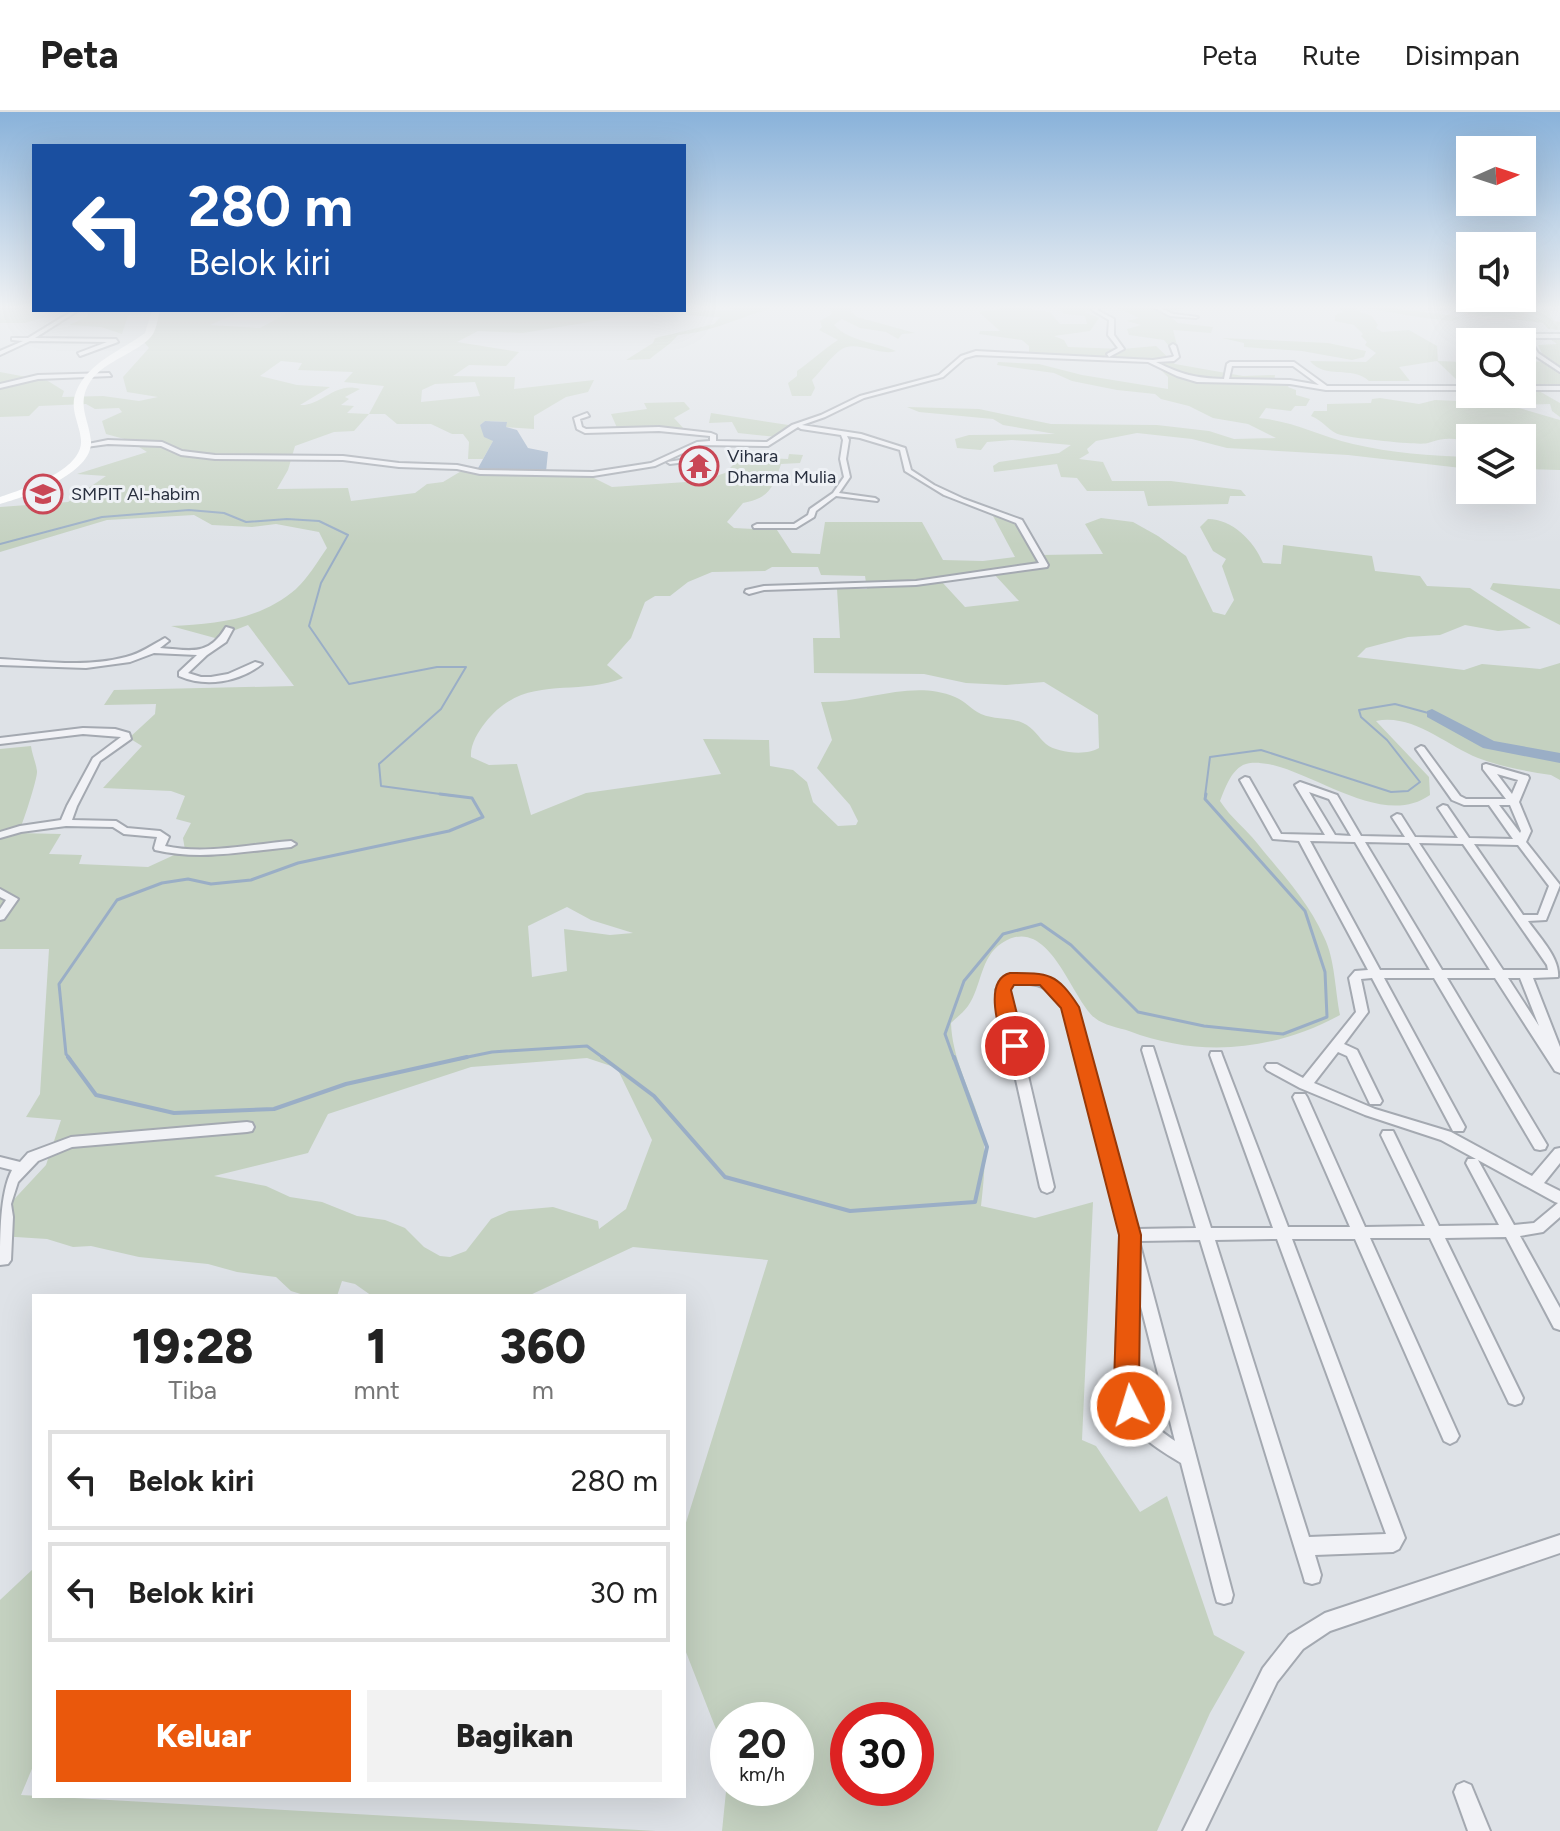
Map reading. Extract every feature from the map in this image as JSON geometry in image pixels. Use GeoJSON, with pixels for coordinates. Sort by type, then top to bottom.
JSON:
{"type":"FeatureCollection","features":[{"type":"Feature","properties":{"kind":"street"},"geometry":{"type":"LineString","coordinates":[[0,501],[67,471],[79,462],[86,445],[79,415],[79,396],[86,385]]}},
{"type":"Feature","properties":{"kind":"street"},"geometry":{"type":"LineString","coordinates":[[663,462],[695,444],[768,444],[794,426],[862,397],[906,385]]}},
{"type":"Feature","properties":{"kind":"street"},"geometry":{"type":"LineString","coordinates":[[1309,385],[1326,388],[1456,388]]}},
{"type":"Feature","properties":{"kind":"street"},"geometry":{"type":"LineString","coordinates":[[1322,385],[1326,388]]}},
{"type":"Feature","properties":{"kind":"street"},"geometry":{"type":"LineString","coordinates":[[1536,388],[1560,388]]}},
{"type":"Feature","properties":{"kind":"street"},"geometry":{"type":"LineString","coordinates":[[587,415],[577,418],[579,428],[585,431],[659,429],[709,434],[713,435],[713,442]]}},
{"type":"Feature","properties":{"kind":"street"},"geometry":{"type":"LineString","coordinates":[[749,592],[764,588],[916,583],[1044,565],[1019,522],[987,511],[923,481],[908,471],[903,449],[843,433],[794,426]]}},
{"type":"Feature","properties":{"kind":"street"},"geometry":{"type":"LineString","coordinates":[[757,526],[800,525],[812,516],[812,510],[835,494],[847,477],[843,433]]}},
{"type":"Feature","properties":{"kind":"street"},"geometry":{"type":"LineString","coordinates":[[86,445],[108,442],[162,444],[181,453],[215,457],[355,458],[399,465],[457,467],[480,472],[593,474],[707,458]]}},
{"type":"Feature","properties":{"kind":"street"},"geometry":{"type":"LineString","coordinates":[[835,494],[875,500]]}},
{"type":"Feature","properties":{"kind":"street"},"geometry":{"type":"LineString","coordinates":[[229,629],[223,640],[182,674],[223,678],[258,664]]}},
{"type":"Feature","properties":{"kind":"street"},"geometry":{"type":"LineString","coordinates":[[0,662],[105,664],[136,658],[165,641]]}},
{"type":"Feature","properties":{"kind":"street"},"geometry":{"type":"LineString","coordinates":[[153,650],[204,653]]}},
{"type":"Feature","properties":{"kind":"street"},"geometry":{"type":"LineString","coordinates":[[0,741],[52,734],[114,732],[126,735],[126,739],[96,760],[75,796],[66,823]]}},
{"type":"Feature","properties":{"kind":"street"},"geometry":{"type":"LineString","coordinates":[[1421,749],[1456,798],[1464,802],[1514,802]]}},
{"type":"Feature","properties":{"kind":"street"},"geometry":{"type":"LineString","coordinates":[[1514,802],[1524,778],[1486,766],[1514,802],[1526,831],[1521,842]]}},
{"type":"Feature","properties":{"kind":"street"},"geometry":{"type":"LineString","coordinates":[[1245,780],[1277,837],[1521,842]]}},
{"type":"Feature","properties":{"kind":"street"},"geometry":{"type":"LineString","coordinates":[[1332,839],[1300,785],[1333,797],[1540,1145]]}},
{"type":"Feature","properties":{"kind":"street"},"geometry":{"type":"LineString","coordinates":[[1492,802],[1555,886],[1542,918],[1520,918]]}},
{"type":"Feature","properties":{"kind":"street"},"geometry":{"type":"LineString","coordinates":[[1302,1091],[1362,1012],[1355,978],[1359,974],[1554,974],[1553,965],[1443,808]]}},
{"type":"Feature","properties":{"kind":"street"},"geometry":{"type":"LineString","coordinates":[[1397,817],[1560,1068]]}},
{"type":"Feature","properties":{"kind":"street"},"geometry":{"type":"LineString","coordinates":[[0,835],[66,823],[116,824],[124,831],[160,834],[164,837],[159,848],[165,851],[195,852],[291,844]]}},
{"type":"Feature","properties":{"kind":"street"},"geometry":{"type":"LineString","coordinates":[[1303,838],[1458,1127]]}},
{"type":"Feature","properties":{"kind":"street"},"geometry":{"type":"LineString","coordinates":[[0,892],[12,899],[0,917]]}},
{"type":"Feature","properties":{"kind":"street"},"geometry":{"type":"LineString","coordinates":[[1525,974],[1560,1062]]}},
{"type":"Feature","properties":{"kind":"street"},"geometry":{"type":"LineString","coordinates":[[1047,1187],[1002,990],[1010,979],[1044,979],[1053,984],[1070,1007],[1224,1595]]}},
{"type":"Feature","properties":{"kind":"street"},"geometry":{"type":"LineString","coordinates":[[1337,1046],[1352,1053],[1375,1101]]}},
{"type":"Feature","properties":{"kind":"street"},"geometry":{"type":"LineString","coordinates":[[1148,1050],[1312,1575]]}},
{"type":"Feature","properties":{"kind":"street"},"geometry":{"type":"LineString","coordinates":[[1216,1055],[1396,1538],[1393,1543],[1303,1546]]}},
{"type":"Feature","properties":{"kind":"street"},"geometry":{"type":"LineString","coordinates":[[1272,1067],[1302,1091],[1446,1136],[1536,1182],[1560,1198]]}},
{"type":"Feature","properties":{"kind":"street"},"geometry":{"type":"LineString","coordinates":[[1302,1091],[1358,1233],[1450,1436]]}},
{"type":"Feature","properties":{"kind":"street"},"geometry":{"type":"LineString","coordinates":[[3,1260],[4,1204],[12,1180],[21,1167],[52,1147],[71,1142],[247,1127]]}},
{"type":"Feature","properties":{"kind":"street"},"geometry":{"type":"LineString","coordinates":[[1388,1135],[1515,1398]]}},
{"type":"Feature","properties":{"kind":"street"},"geometry":{"type":"LineString","coordinates":[[1536,1182],[1560,1153]]}},
{"type":"Feature","properties":{"kind":"street"},"geometry":{"type":"LineString","coordinates":[[0,1162],[21,1167]]}},
{"type":"Feature","properties":{"kind":"street"},"geometry":{"type":"LineString","coordinates":[[1473,1163],[1560,1323]]}},
{"type":"Feature","properties":{"kind":"street"},"geometry":{"type":"LineString","coordinates":[[1130,1235],[1510,1231],[1538,1228],[1560,1208]]}},
{"type":"Feature","properties":{"kind":"street"},"geometry":{"type":"LineString","coordinates":[[1130,1235],[1127,1383],[1131,1406],[1163,1443],[1188,1458]]}},
{"type":"Feature","properties":{"kind":"street"},"geometry":{"type":"LineString","coordinates":[[1194,1831],[1270,1675],[1296,1642],[1325,1623],[1560,1544]]}},
{"type":"Feature","properties":{"kind":"street"},"geometry":{"type":"LineString","coordinates":[[1464,1792],[1479,1831]]}},
{"type":"Feature","properties":{"kind":"green space"},"geometry":{"type":"Polygon","coordinates":[[[0,385],[55,385],[64,391],[62,397],[103,396],[139,401],[158,397],[127,392],[125,385],[330,387],[300,405],[315,402],[343,388],[360,389],[345,397],[349,399],[341,405],[354,406],[347,413],[369,414],[354,431],[334,432],[295,446],[288,470],[277,489],[348,488],[351,501],[415,493],[427,484],[443,482],[463,470],[588,475],[612,487],[701,481],[725,473],[735,463],[763,463],[767,458],[788,459],[789,454],[803,455],[800,463],[781,464],[769,491],[743,503],[727,522],[734,528],[777,530],[792,553],[820,554],[825,522],[922,522],[943,560],[983,561],[1015,557],[993,516],[1017,521],[1040,555],[1103,554],[1085,524],[1101,518],[1133,522],[1186,556],[1213,612],[1225,615],[1234,600],[1222,566],[1226,559],[1213,551],[1200,527],[1208,519],[1217,520],[1241,533],[1263,563],[1281,564],[1283,545],[1372,556],[1375,571],[1420,576],[1427,586],[1470,588],[1531,628],[1498,631],[1465,625],[1440,635],[1408,637],[1366,648],[1357,657],[1464,670],[1482,664],[1540,669],[1560,663],[1560,780],[1551,775],[1478,758],[1416,726],[1389,720],[1376,721],[1429,777],[1430,795],[1412,803],[1393,806],[1373,803],[1273,765],[1243,765],[1231,776],[1220,801],[1285,876],[1318,924],[1328,946],[1340,1015],[1289,1036],[1236,1047],[1183,1045],[1156,1040],[1095,1018],[1046,948],[1033,939],[1019,937],[1002,943],[989,956],[968,1006],[951,1023],[958,1060],[984,1140],[981,1206],[1035,1218],[1093,1202],[1082,1440],[1096,1446],[1140,1512],[1167,1496],[1214,1635],[1245,1652],[1210,1713],[1157,1831],[722,1831],[725,1806],[814,1806],[814,1702],[710,1702],[710,1714],[686,1652],[686,1523],[768,1260],[633,1247],[532,1294],[369,1294],[355,1284],[342,1281],[338,1294],[301,1294],[291,1291],[276,1277],[237,1272],[208,1264],[139,1257],[91,1246],[73,1247],[47,1239],[0,1236],[0,1210],[5,1209],[46,1165],[61,1120],[26,1117],[40,1094],[49,949],[0,949],[0,749],[31,746],[37,775],[18,833],[61,834],[49,854],[82,855],[79,864],[148,867],[185,850],[183,838],[191,823],[176,819],[185,796],[171,791],[103,788],[142,746],[129,738],[155,714],[156,704],[104,705],[114,690],[294,686],[248,625],[215,638],[171,626],[221,622],[268,608],[300,585],[327,548],[319,532],[276,524],[252,527],[212,525],[194,515],[107,520],[0,552],[0,507],[68,502],[106,476],[77,474],[147,452],[128,440],[106,434],[102,421],[122,412],[119,408],[95,409],[86,404],[39,406],[29,416],[0,417],[0,385]],[[772,567],[765,571],[712,572],[688,582],[670,596],[655,596],[645,602],[631,638],[607,665],[623,678],[605,684],[550,689],[516,697],[500,707],[485,723],[473,743],[471,757],[489,765],[517,764],[531,815],[586,793],[721,774],[703,739],[769,740],[770,766],[793,770],[807,782],[813,802],[838,826],[856,825],[858,821],[850,805],[817,768],[832,740],[821,702],[906,691],[939,692],[959,699],[981,714],[1023,723],[1057,750],[1080,753],[1099,748],[1098,715],[1044,682],[1006,685],[966,683],[924,674],[814,673],[813,638],[840,638],[837,589],[867,589],[865,576],[821,575],[818,567],[772,567]],[[993,573],[942,582],[965,607],[1019,601],[993,573]],[[567,907],[528,926],[532,977],[567,971],[564,929],[610,935],[633,933],[591,920],[567,907]],[[587,1058],[471,1067],[328,1114],[308,1153],[214,1176],[266,1186],[290,1197],[322,1202],[357,1216],[385,1220],[405,1228],[424,1247],[440,1256],[450,1257],[466,1251],[491,1219],[509,1211],[553,1207],[598,1221],[599,1229],[626,1209],[652,1140],[617,1068],[587,1058]]]}},
{"type":"Feature","properties":{"kind":"green space"},"geometry":{"type":"Polygon","coordinates":[[[376,385],[432,385],[422,390],[421,402],[480,396],[476,385],[514,385],[514,389],[591,385],[588,392],[566,397],[534,416],[534,429],[506,427],[506,422],[485,421],[480,425],[493,441],[483,459],[468,459],[469,442],[463,434],[452,434],[431,424],[397,424],[385,414],[369,414],[384,386],[376,385]]]}},
{"type":"Feature","properties":{"kind":"green space"},"geometry":{"type":"Polygon","coordinates":[[[789,385],[814,385],[811,396],[792,396],[789,385]]]}},
{"type":"Feature","properties":{"kind":"green space"},"geometry":{"type":"Polygon","coordinates":[[[1093,385],[1145,385],[1168,389],[1168,385],[1289,385],[1296,390],[1296,395],[1310,399],[1306,406],[1295,406],[1291,411],[1266,408],[1259,418],[1367,447],[1456,456],[1456,467],[1348,455],[1227,448],[1192,439],[1137,433],[1096,441],[1087,449],[1089,453],[1079,459],[1103,462],[1112,481],[1171,481],[1241,490],[1246,496],[1230,496],[1228,504],[1148,506],[1144,491],[1087,491],[1077,478],[1061,477],[1057,464],[994,472],[993,466],[999,462],[1059,453],[1071,445],[1012,440],[987,442],[981,450],[957,448],[955,439],[969,435],[1055,434],[1003,425],[993,419],[919,412],[907,407],[979,409],[1051,424],[1157,425],[1209,431],[1234,439],[1276,438],[1248,424],[1213,418],[1155,394],[1093,385]]]}},
{"type":"Feature","properties":{"kind":"green space"},"geometry":{"type":"Polygon","coordinates":[[[1536,385],[1560,385],[1560,390],[1539,391],[1560,403],[1560,417],[1552,411],[1550,404],[1536,404],[1536,385]]]}},
{"type":"Feature","properties":{"kind":"green space"},"geometry":{"type":"Polygon","coordinates":[[[1372,399],[1419,404],[1435,400],[1456,401],[1456,408],[1519,408],[1560,420],[1560,470],[1536,469],[1536,424],[1456,424],[1456,440],[1423,444],[1337,434],[1311,416],[1314,411],[1327,411],[1327,404],[1371,403],[1372,399]]]}},
{"type":"Feature","properties":{"kind":"green space"},"geometry":{"type":"Polygon","coordinates":[[[684,402],[690,409],[674,418],[684,429],[679,432],[654,428],[618,430],[611,414],[647,409],[644,403],[684,402]]]}},
{"type":"Feature","properties":{"kind":"green space"},"geometry":{"type":"Polygon","coordinates":[[[711,413],[795,426],[777,437],[738,433],[732,422],[709,423],[711,413]]]}},
{"type":"Feature","properties":{"kind":"green space"},"geometry":{"type":"Polygon","coordinates":[[[1493,583],[1560,589],[1560,625],[1490,589],[1493,583]]]}},
{"type":"Feature","properties":{"kind":"green space"},"geometry":{"type":"Polygon","coordinates":[[[32,1570],[32,1769],[21,1795],[656,1831],[0,1831],[0,1600],[32,1570]]]}},
{"type":"Feature","properties":{"kind":"water"},"geometry":{"type":"Polygon","coordinates":[[[485,421],[507,422],[506,427],[517,430],[528,448],[548,452],[546,472],[477,470],[493,441],[484,437],[480,425],[485,421]]]}},
{"type":"Feature","properties":{"kind":"waterway"},"geometry":{"type":"LineString","coordinates":[[0,544],[102,517],[189,510],[224,513],[246,522],[287,519],[319,521],[348,535],[321,583],[309,626],[349,684],[437,667],[466,667],[441,709],[379,764],[381,786],[443,794]]}},
{"type":"Feature","properties":{"kind":"waterway"},"geometry":{"type":"LineString","coordinates":[[1205,796],[1210,757],[1261,750],[1391,792],[1408,791],[1420,782],[1387,740],[1361,717],[1359,710],[1395,704],[1432,714]]}},
{"type":"Feature","properties":{"kind":"waterway"},"geometry":{"type":"LineString","coordinates":[[1432,714],[1489,745],[1560,758]]}},
{"type":"Feature","properties":{"kind":"waterway"},"geometry":{"type":"LineString","coordinates":[[70,1059],[66,1054],[59,984],[117,900],[162,883],[188,879],[211,884],[251,880],[298,863],[449,831],[483,817],[472,798],[443,794]]}},
{"type":"Feature","properties":{"kind":"waterway"},"geometry":{"type":"LineString","coordinates":[[443,794],[455,796]]}},
{"type":"Feature","properties":{"kind":"waterway"},"geometry":{"type":"LineString","coordinates":[[954,1059],[945,1034],[964,981],[1003,934],[1041,924],[1071,945],[1138,1012],[1204,1026],[1283,1034],[1327,1017],[1325,972],[1305,911],[1205,799],[1206,794]]}},
{"type":"Feature","properties":{"kind":"waterway"},"geometry":{"type":"LineString","coordinates":[[458,1059],[492,1052],[587,1046],[605,1059]]}},
{"type":"Feature","properties":{"kind":"waterway"},"geometry":{"type":"LineString","coordinates":[[68,1057],[96,1095],[174,1113],[274,1109],[346,1084],[458,1059]]}},
{"type":"Feature","properties":{"kind":"waterway"},"geometry":{"type":"LineString","coordinates":[[458,1059],[467,1057]]}},
{"type":"Feature","properties":{"kind":"waterway"},"geometry":{"type":"LineString","coordinates":[[602,1057],[654,1096],[725,1177],[850,1211],[975,1202],[987,1147],[954,1057]]}},
{"type":"Feature","properties":{"kind":"place","name":"Vihara Dharma Mulia"},"geometry":{"type":"Point","coordinates":[699,466]}},
{"type":"Feature","properties":{"kind":"place","name":"SMPIT Al-habim"},"geometry":{"type":"Point","coordinates":[43,494]}},
{"type":"Feature","properties":{"kind":"route"},"geometry":{"type":"LineString","coordinates":[[1015,1046],[1002,990],[1004,983],[1010,979],[1044,979],[1053,984],[1070,1007],[1130,1235],[1127,1383],[1131,1406]]}}]}
